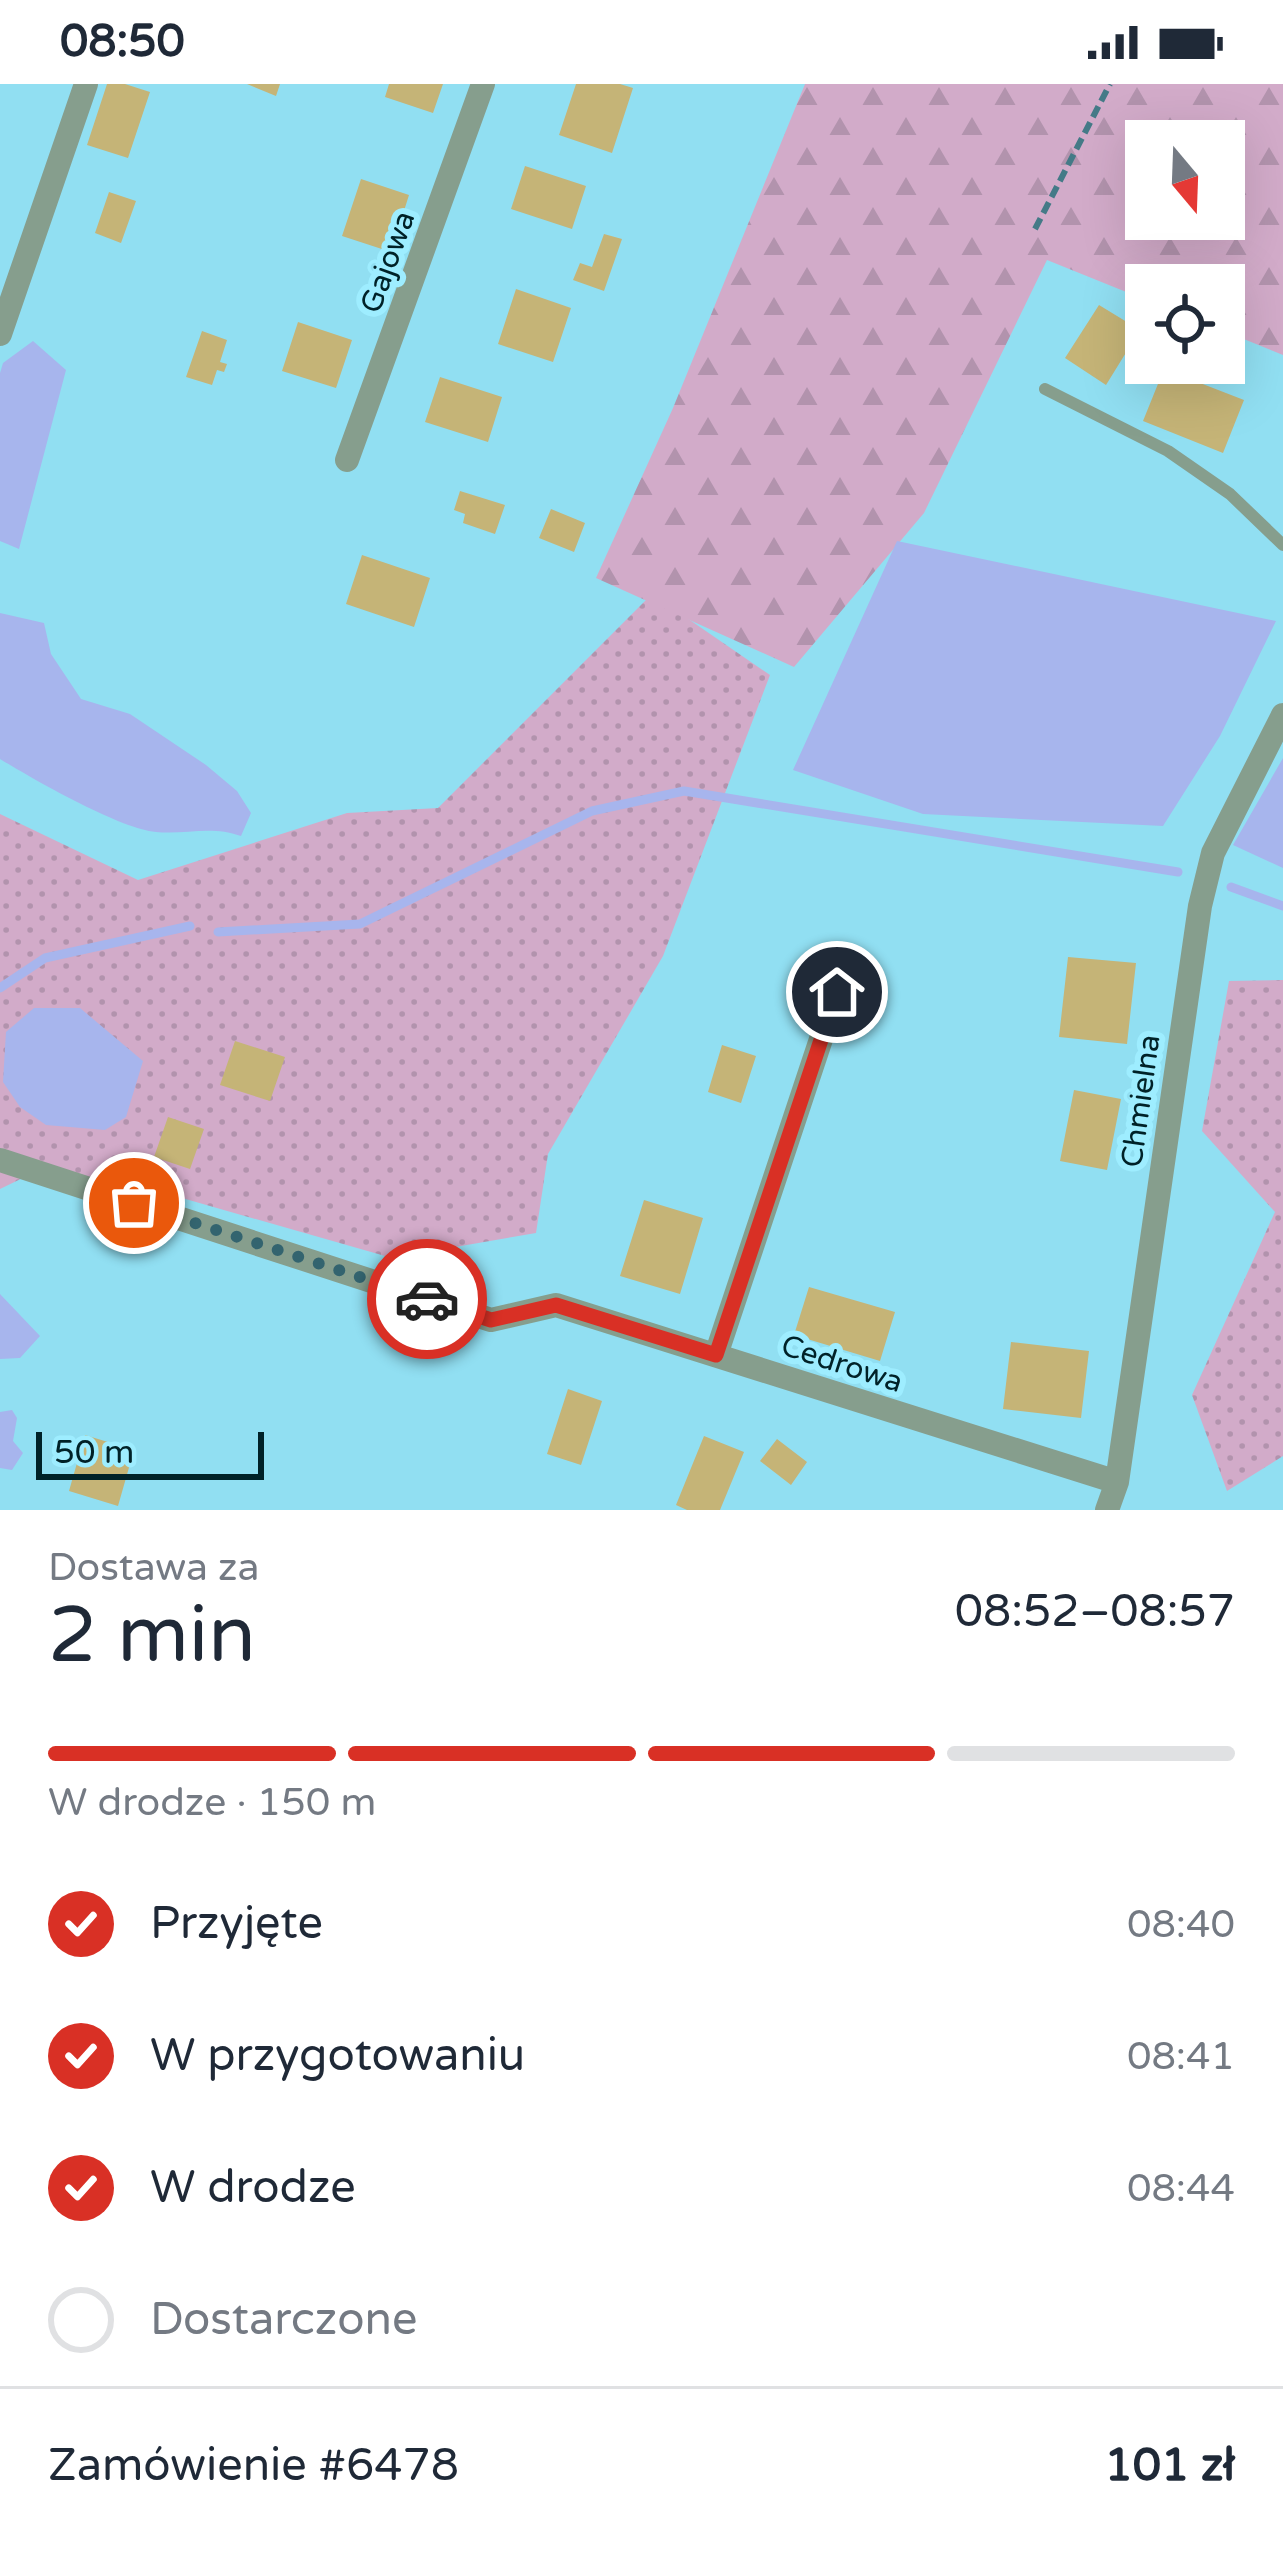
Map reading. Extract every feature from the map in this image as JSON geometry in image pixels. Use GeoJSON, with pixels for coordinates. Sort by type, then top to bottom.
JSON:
{"type":"FeatureCollection","features":[{"type":"Feature","properties":{"kind":"street"},"geometry":{"type":"LineString","coordinates":[[0,334],[86,84]]}},
{"type":"Feature","properties":{"kind":"street","name":"Gajowa"},"geometry":{"type":"LineString","coordinates":[[347,460],[483,84]]}},
{"type":"Feature","properties":{"kind":"street","name":"Chmielna"},"geometry":{"type":"LineString","coordinates":[[1107,1510],[1117,1482],[1200,906],[1214,853],[1283,715]]}},
{"type":"Feature","properties":{"kind":"street"},"geometry":{"type":"LineString","coordinates":[[716,1355],[837,992]]}},
{"type":"Feature","properties":{"kind":"street","name":"Cedrowa"},"geometry":{"type":"LineString","coordinates":[[0,1160],[491,1320],[556,1305],[1117,1482]]}},
{"type":"Feature","properties":{"kind":"lane"},"geometry":{"type":"LineString","coordinates":[[1045,389],[1168,451],[1230,494],[1283,545]]}},
{"type":"Feature","properties":{"kind":"path"},"geometry":{"type":"LineString","coordinates":[[1035,229],[1109,84]]}},
{"type":"Feature","properties":{"kind":"green space"},"geometry":{"type":"Polygon","coordinates":[[[805,84],[1283,84],[1283,355],[1245,340],[1245,264],[1125,264],[1125,292],[1047,260],[924,513],[794,667],[596,578],[673,408],[805,84]]]}},
{"type":"Feature","properties":{"kind":"green space"},"geometry":{"type":"Polygon","coordinates":[[[652,594],[770,675],[663,956],[548,1154],[536,1233],[392,1258],[175,1196],[31,1174],[0,1189],[0,814],[138,880],[347,813],[438,808],[652,594]]]}},
{"type":"Feature","properties":{"kind":"green space"},"geometry":{"type":"Polygon","coordinates":[[[1283,980],[1283,1456],[1227,1491],[1192,1395],[1275,1212],[1202,1131],[1229,981],[1283,980]]]}},
{"type":"Feature","properties":{"kind":"water"},"geometry":{"type":"Polygon","coordinates":[[[33,341],[66,370],[19,549],[0,541],[0,373],[3,363],[33,341]]]}},
{"type":"Feature","properties":{"kind":"water"},"geometry":{"type":"Polygon","coordinates":[[[897,541],[1276,621],[1220,736],[1163,826],[923,814],[793,770],[897,541]]]}},
{"type":"Feature","properties":{"kind":"water"},"geometry":{"type":"Polygon","coordinates":[[[0,613],[44,623],[51,654],[81,699],[130,714],[237,791],[251,813],[241,836],[140,829],[77,802],[0,759],[0,613]]]}},
{"type":"Feature","properties":{"kind":"water"},"geometry":{"type":"Polygon","coordinates":[[[1283,758],[1283,868],[1233,845],[1283,758]]]}},
{"type":"Feature","properties":{"kind":"water"},"geometry":{"type":"Polygon","coordinates":[[[34,1008],[80,1008],[143,1061],[126,1117],[105,1130],[46,1125],[20,1107],[3,1082],[6,1032],[34,1008]]]}},
{"type":"Feature","properties":{"kind":"water"},"geometry":{"type":"Polygon","coordinates":[[[0,1294],[40,1336],[20,1358],[0,1359],[0,1294]]]}},
{"type":"Feature","properties":{"kind":"water"},"geometry":{"type":"Polygon","coordinates":[[[12,1410],[17,1418],[13,1441],[23,1453],[12,1470],[0,1468],[0,1412],[12,1410]]]}},
{"type":"Feature","properties":{"kind":"building"},"geometry":{"type":"Polygon","coordinates":[[[107,84],[150,92],[128,158],[87,145],[107,84]]]}},
{"type":"Feature","properties":{"kind":"building"},"geometry":{"type":"Polygon","coordinates":[[[247,84],[280,84],[276,96],[247,84]]]}},
{"type":"Feature","properties":{"kind":"building"},"geometry":{"type":"Polygon","coordinates":[[[389,84],[443,84],[433,113],[385,97],[389,84]]]}},
{"type":"Feature","properties":{"kind":"building"},"geometry":{"type":"Polygon","coordinates":[[[576,84],[633,88],[612,153],[559,135],[576,84]]]}},
{"type":"Feature","properties":{"kind":"building"},"geometry":{"type":"Polygon","coordinates":[[[525,166],[586,186],[572,229],[511,209],[525,166]]]}},
{"type":"Feature","properties":{"kind":"building"},"geometry":{"type":"Polygon","coordinates":[[[361,179],[409,195],[391,252],[342,236],[361,179]]]}},
{"type":"Feature","properties":{"kind":"building"},"geometry":{"type":"Polygon","coordinates":[[[109,192],[136,201],[121,243],[95,233],[109,192]]]}},
{"type":"Feature","properties":{"kind":"building"},"geometry":{"type":"Polygon","coordinates":[[[604,234],[622,239],[604,291],[573,280],[580,263],[592,267],[604,234]]]}},
{"type":"Feature","properties":{"kind":"building"},"geometry":{"type":"Polygon","coordinates":[[[516,289],[571,308],[553,362],[498,344],[516,289]]]}},
{"type":"Feature","properties":{"kind":"building"},"geometry":{"type":"Polygon","coordinates":[[[1099,305],[1125,321],[1125,354],[1106,385],[1065,358],[1099,305]]]}},
{"type":"Feature","properties":{"kind":"building"},"geometry":{"type":"Polygon","coordinates":[[[298,322],[352,340],[336,388],[282,371],[298,322]]]}},
{"type":"Feature","properties":{"kind":"building"},"geometry":{"type":"Polygon","coordinates":[[[202,331],[227,340],[220,362],[227,364],[224,372],[217,370],[212,385],[186,377],[202,331]]]}},
{"type":"Feature","properties":{"kind":"building"},"geometry":{"type":"Polygon","coordinates":[[[440,377],[502,397],[488,442],[425,422],[440,377]]]}},
{"type":"Feature","properties":{"kind":"building"},"geometry":{"type":"Polygon","coordinates":[[[1158,384],[1203,384],[1244,400],[1223,453],[1143,421],[1158,384]]]}},
{"type":"Feature","properties":{"kind":"building"},"geometry":{"type":"Polygon","coordinates":[[[460,491],[505,505],[495,534],[463,523],[465,514],[454,510],[460,491]]]}},
{"type":"Feature","properties":{"kind":"building"},"geometry":{"type":"Polygon","coordinates":[[[551,509],[585,523],[574,552],[539,538],[551,509]]]}},
{"type":"Feature","properties":{"kind":"building"},"geometry":{"type":"Polygon","coordinates":[[[362,555],[430,578],[414,627],[346,604],[362,555]]]}},
{"type":"Feature","properties":{"kind":"building"},"geometry":{"type":"Polygon","coordinates":[[[1068,957],[1136,963],[1127,1044],[1059,1037],[1068,957]]]}},
{"type":"Feature","properties":{"kind":"building"},"geometry":{"type":"Polygon","coordinates":[[[235,1041],[285,1057],[270,1101],[220,1085],[235,1041]]]}},
{"type":"Feature","properties":{"kind":"building"},"geometry":{"type":"Polygon","coordinates":[[[722,1045],[756,1056],[741,1103],[708,1092],[722,1045]]]}},
{"type":"Feature","properties":{"kind":"building"},"geometry":{"type":"Polygon","coordinates":[[[1074,1090],[1121,1099],[1107,1170],[1060,1161],[1074,1090]]]}},
{"type":"Feature","properties":{"kind":"building"},"geometry":{"type":"Polygon","coordinates":[[[168,1117],[204,1129],[190,1169],[154,1157],[168,1117]]]}},
{"type":"Feature","properties":{"kind":"building"},"geometry":{"type":"Polygon","coordinates":[[[644,1200],[703,1218],[680,1294],[620,1276],[644,1200]]]}},
{"type":"Feature","properties":{"kind":"building"},"geometry":{"type":"Polygon","coordinates":[[[809,1287],[895,1312],[880,1361],[794,1335],[809,1287]]]}},
{"type":"Feature","properties":{"kind":"building"},"geometry":{"type":"Polygon","coordinates":[[[1011,1342],[1089,1351],[1081,1418],[1003,1409],[1011,1342]]]}},
{"type":"Feature","properties":{"kind":"building"},"geometry":{"type":"Polygon","coordinates":[[[568,1389],[602,1401],[581,1465],[547,1454],[568,1389]]]}},
{"type":"Feature","properties":{"kind":"building"},"geometry":{"type":"Polygon","coordinates":[[[85,1435],[134,1450],[118,1506],[69,1491],[85,1435]]]}},
{"type":"Feature","properties":{"kind":"building"},"geometry":{"type":"Polygon","coordinates":[[[704,1436],[744,1452],[720,1510],[687,1510],[676,1505],[704,1436]]]}},
{"type":"Feature","properties":{"kind":"building"},"geometry":{"type":"Polygon","coordinates":[[[777,1439],[807,1462],[791,1485],[760,1461],[777,1439]]]}},
{"type":"Feature","properties":{"kind":"waterway"},"geometry":{"type":"LineString","coordinates":[[218,932],[360,924],[592,811],[684,791],[1178,872]]}},
{"type":"Feature","properties":{"kind":"waterway"},"geometry":{"type":"LineString","coordinates":[[1231,887],[1283,906]]}},
{"type":"Feature","properties":{"kind":"waterway"},"geometry":{"type":"LineString","coordinates":[[0,988],[45,958],[190,926]]}},
{"type":"Feature","properties":{"kind":"way so far"},"geometry":{"type":"LineString","coordinates":[[134,1203],[427,1299]]}},
{"type":"Feature","properties":{"kind":"route"},"geometry":{"type":"LineString","coordinates":[[427,1299],[491,1320],[556,1305],[716,1355],[837,992]]}}]}
